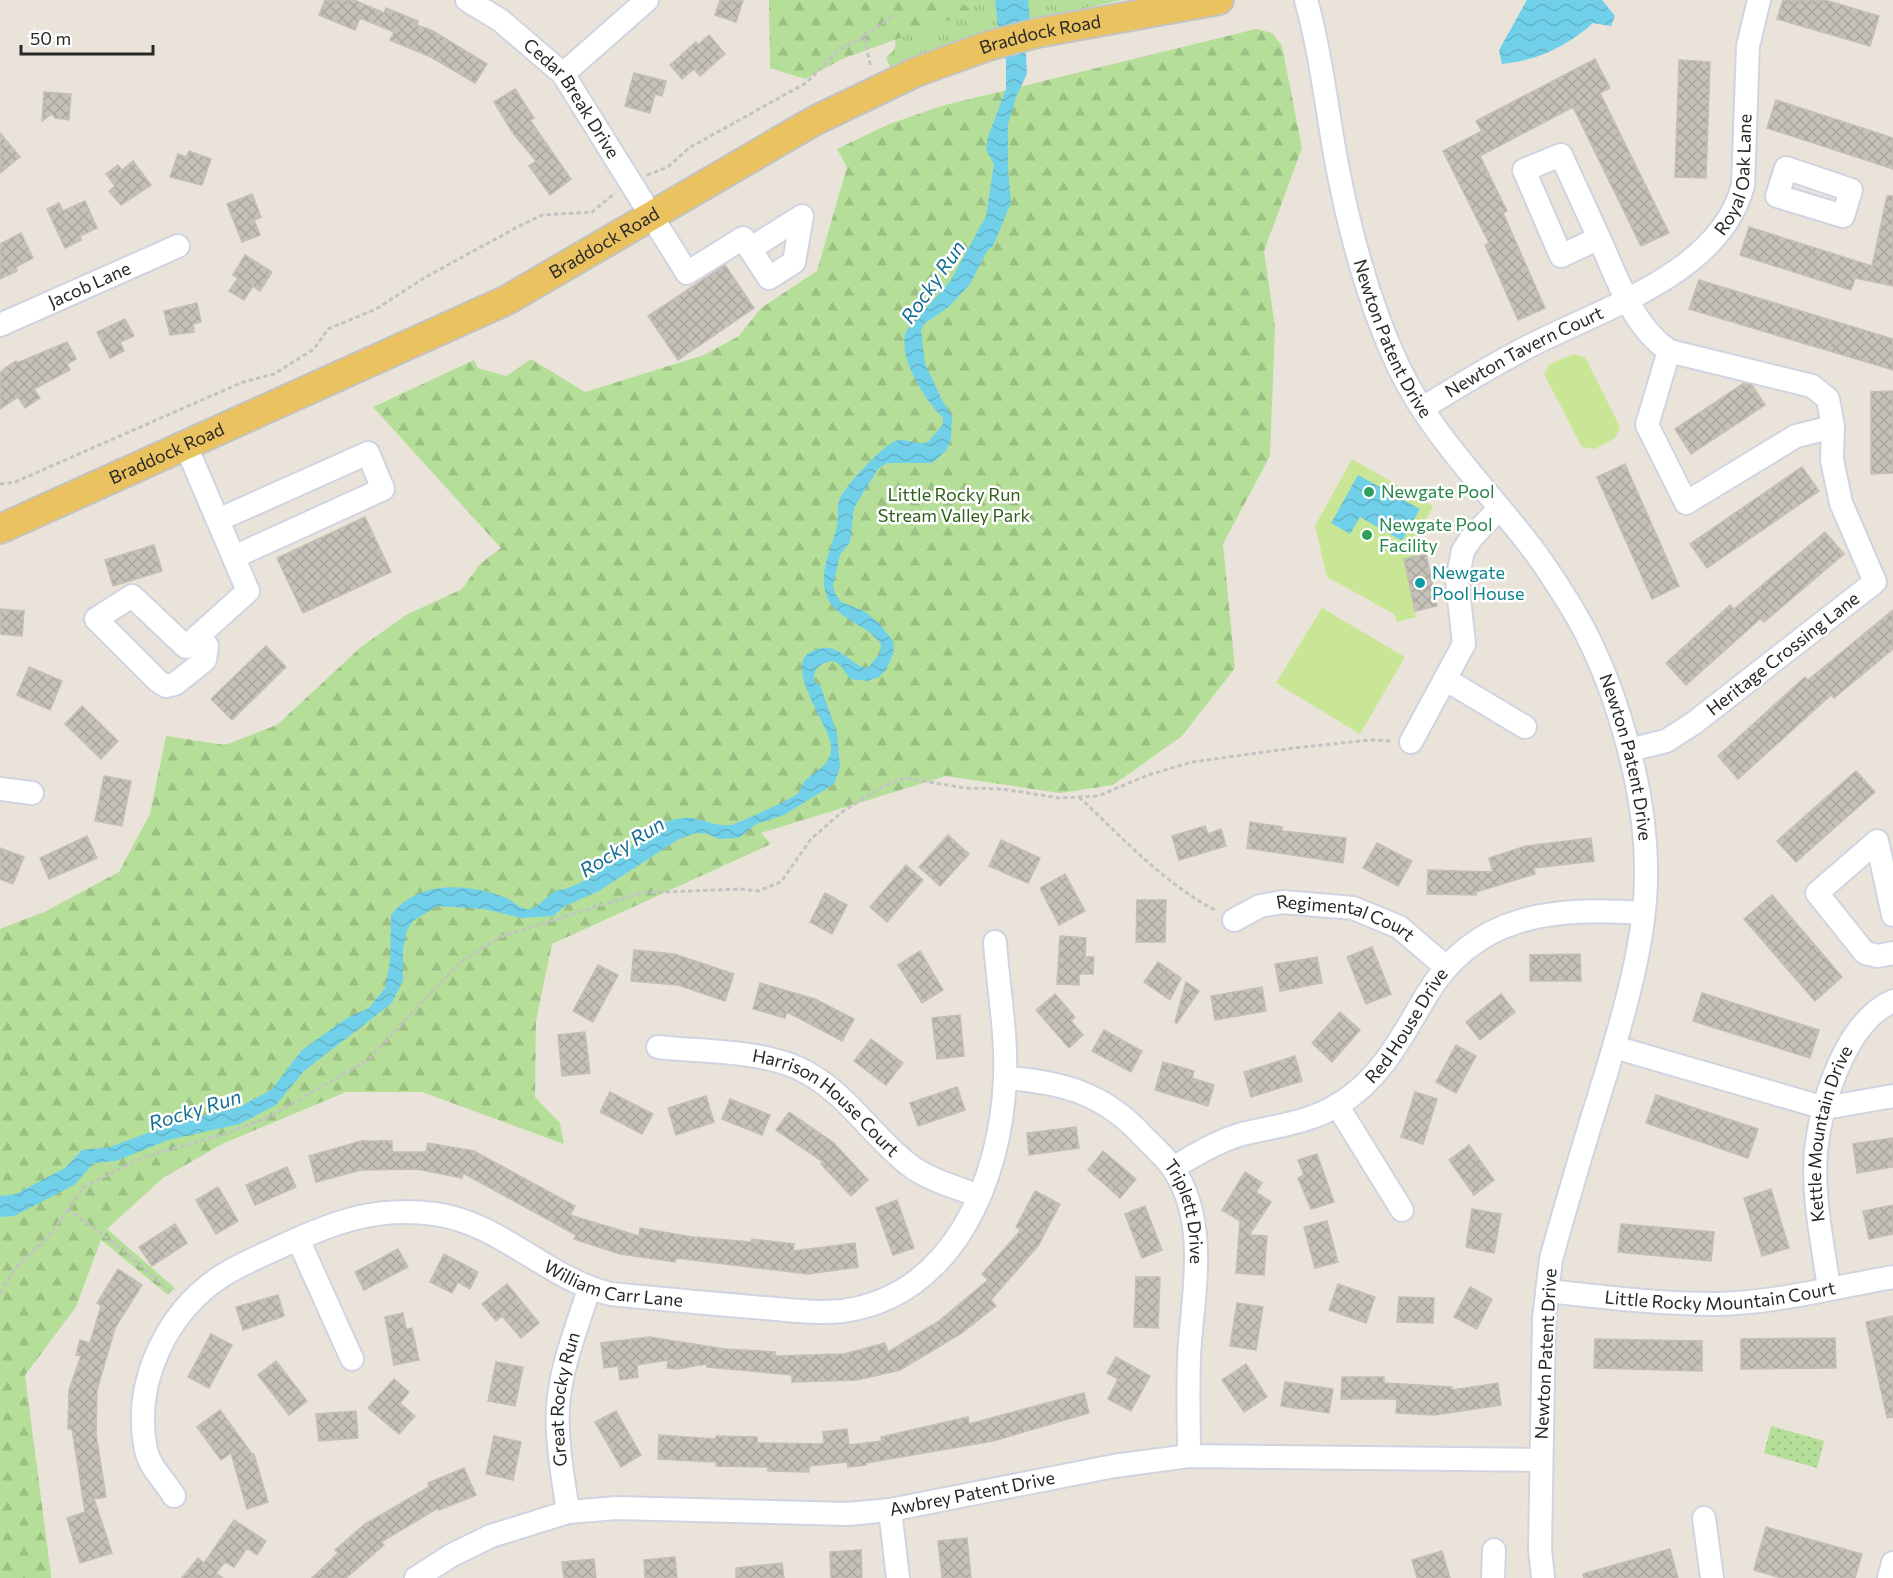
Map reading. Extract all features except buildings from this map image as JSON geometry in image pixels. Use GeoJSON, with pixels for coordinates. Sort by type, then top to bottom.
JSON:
{"type":"FeatureCollection","features":[{"type":"Feature","properties":{"kind":"main road","name":"Braddock Road"},"geometry":{"type":"LineString","coordinates":[[0,529],[507,300],[814,121],[916,72],[988,46],[1037,33],[1219,0]]}},
{"type":"Feature","properties":{"kind":"street","name":"Cedar Break Drive"},"geometry":{"type":"LineString","coordinates":[[467,0],[500,20],[563,74],[687,273],[743,238],[750,249]]}},
{"type":"Feature","properties":{"kind":"street"},"geometry":{"type":"LineString","coordinates":[[563,74],[647,0]]}},
{"type":"Feature","properties":{"kind":"street","name":"Newton Patent Drive"},"geometry":{"type":"LineString","coordinates":[[1306,0],[1336,158],[1365,278],[1399,368],[1423,408],[1499,509],[1529,544],[1570,606],[1594,649],[1629,750],[1647,871],[1636,958],[1614,1047],[1551,1260],[1547,1291],[1541,1460],[1543,1578]]}},
{"type":"Feature","properties":{"kind":"street","name":"Royal Oak Lane"},"geometry":{"type":"LineString","coordinates":[[1627,299],[1686,266],[1707,248],[1719,233],[1740,195],[1743,185],[1748,46],[1759,0]]}},
{"type":"Feature","properties":{"kind":"street"},"geometry":{"type":"LineString","coordinates":[[1743,185],[1777,196]]}},
{"type":"Feature","properties":{"kind":"street","name":"Heritage Crossing Lane"},"geometry":{"type":"LineString","coordinates":[[1599,238],[1627,299],[1651,338],[1669,351],[1812,386],[1828,399],[1833,427],[1832,460],[1841,503],[1875,582],[1695,723],[1666,741],[1629,750]]}},
{"type":"Feature","properties":{"kind":"street","name":"Jacob Lane"},"geometry":{"type":"LineString","coordinates":[[0,325],[178,246]]}},
{"type":"Feature","properties":{"kind":"street","name":"Newton Tavern Court"},"geometry":{"type":"LineString","coordinates":[[1423,408],[1522,349],[1627,299]]}},
{"type":"Feature","properties":{"kind":"street"},"geometry":{"type":"LineString","coordinates":[[1669,351],[1647,425],[1686,503],[1796,436],[1833,427]]}},
{"type":"Feature","properties":{"kind":"street"},"geometry":{"type":"LineString","coordinates":[[186,446],[248,591],[199,635],[186,647],[132,596],[96,619],[158,681],[166,686],[175,684],[205,660],[207,646],[199,635]]}},
{"type":"Feature","properties":{"kind":"street"},"geometry":{"type":"LineString","coordinates":[[218,520],[368,453],[383,489],[234,557]]}},
{"type":"Feature","properties":{"kind":"street"},"geometry":{"type":"LineString","coordinates":[[333,469],[350,504]]}},
{"type":"Feature","properties":{"kind":"street"},"geometry":{"type":"LineString","coordinates":[[1411,742],[1464,644],[1458,580],[1463,551],[1472,537],[1499,509]]}},
{"type":"Feature","properties":{"kind":"street"},"geometry":{"type":"LineString","coordinates":[[1445,680],[1525,727]]}},
{"type":"Feature","properties":{"kind":"street"},"geometry":{"type":"LineString","coordinates":[[0,789],[32,793]]}},
{"type":"Feature","properties":{"kind":"street"},"geometry":{"type":"LineString","coordinates":[[1893,915],[1877,841],[1817,893],[1865,953],[1878,956],[1893,953]]}},
{"type":"Feature","properties":{"kind":"street","name":"Regimental Court"},"geometry":{"type":"LineString","coordinates":[[1234,920],[1260,906],[1283,902],[1353,908],[1399,927],[1446,967]]}},
{"type":"Feature","properties":{"kind":"street","name":"Red House Drive"},"geometry":{"type":"LineString","coordinates":[[1173,1168],[1228,1139],[1305,1120],[1337,1105],[1366,1085],[1384,1064],[1446,967],[1464,951],[1492,933],[1535,916],[1559,911],[1594,910],[1642,913]]}},
{"type":"Feature","properties":{"kind":"street","name":"William Carr Lane"},"geometry":{"type":"LineString","coordinates":[[174,1496],[152,1465],[147,1451],[144,1401],[157,1354],[171,1327],[186,1307],[225,1274],[298,1239],[352,1217],[402,1211],[436,1214],[486,1230],[563,1277],[589,1289],[611,1294],[824,1312],[861,1307],[901,1291],[938,1264],[961,1234],[980,1196],[993,1151],[1005,1078],[995,942]]}},
{"type":"Feature","properties":{"kind":"street","name":"Kettle Mountain Drive"},"geometry":{"type":"LineString","coordinates":[[1829,1288],[1817,1207],[1816,1151],[1825,1108],[1841,1058],[1863,1025],[1883,1005],[1893,1001]]}},
{"type":"Feature","properties":{"kind":"street","name":"Harrison House Court"},"geometry":{"type":"LineString","coordinates":[[658,1047],[767,1058],[800,1069],[838,1094],[910,1166],[938,1180],[980,1196]]}},
{"type":"Feature","properties":{"kind":"street"},"geometry":{"type":"LineString","coordinates":[[1614,1047],[1825,1108],[1893,1096]]}},
{"type":"Feature","properties":{"kind":"street","name":"Triplett Drive"},"geometry":{"type":"LineString","coordinates":[[1005,1078],[1048,1081],[1088,1095],[1132,1123],[1173,1168],[1185,1195],[1196,1248],[1197,1284],[1189,1377],[1189,1456]]}},
{"type":"Feature","properties":{"kind":"street"},"geometry":{"type":"LineString","coordinates":[[1337,1105],[1402,1210]]}},
{"type":"Feature","properties":{"kind":"street"},"geometry":{"type":"LineString","coordinates":[[298,1239],[352,1359]]}},
{"type":"Feature","properties":{"kind":"street","name":"Little Rocky Mountain Court"},"geometry":{"type":"LineString","coordinates":[[1547,1291],[1661,1302],[1718,1304],[1893,1277]]}},
{"type":"Feature","properties":{"kind":"street","name":"Great Rocky Run"},"geometry":{"type":"LineString","coordinates":[[568,1512],[559,1442],[558,1406],[566,1362],[589,1289]]}},
{"type":"Feature","properties":{"kind":"street","name":"Awbrey Patent Drive"},"geometry":{"type":"LineString","coordinates":[[417,1578],[452,1555],[491,1536],[568,1512],[617,1508],[848,1514],[890,1510],[1114,1466],[1189,1456],[1541,1460]]}},
{"type":"Feature","properties":{"kind":"street"},"geometry":{"type":"LineString","coordinates":[[890,1510],[898,1578]]}},
{"type":"Feature","properties":{"kind":"street"},"geometry":{"type":"LineString","coordinates":[[1704,1518],[1712,1578]]}},
{"type":"Feature","properties":{"kind":"street"},"geometry":{"type":"LineString","coordinates":[[1493,1578],[1494,1550]]}},
{"type":"Feature","properties":{"kind":"street"},"geometry":{"type":"LineString","coordinates":[[1889,1578],[1893,1563]]}},
{"type":"Feature","properties":{"kind":"path"},"geometry":{"type":"LineString","coordinates":[[0,484],[15,482],[243,382],[274,374],[314,349],[328,329],[376,309],[424,278],[523,224],[543,215],[592,212],[608,197],[668,167],[689,148],[806,83],[840,49],[895,15]]}},
{"type":"Feature","properties":{"kind":"path"},"geometry":{"type":"LineString","coordinates":[[864,36],[876,90]]}},
{"type":"Feature","properties":{"kind":"path"},"geometry":{"type":"LineString","coordinates":[[0,1293],[15,1269],[49,1236],[86,1186],[144,1157],[224,1134],[269,1117],[368,1060],[459,963],[500,938],[640,893],[741,889],[758,891],[781,882],[811,839],[842,812],[885,785],[905,778],[965,788],[1002,789],[1059,798],[1098,796],[1148,775],[1192,762],[1370,740],[1411,742]]}},
{"type":"Feature","properties":{"kind":"path"},"geometry":{"type":"LineString","coordinates":[[1078,797],[1168,878],[1196,900],[1234,920]]}},
{"type":"Feature","properties":{"kind":"path"},"geometry":{"type":"LineString","coordinates":[[69,1209],[118,1246],[186,1307]]}},
{"type":"Feature","properties":{"kind":"green space"},"geometry":{"type":"Polygon","coordinates":[[[769,0],[956,0],[974,11],[842,59],[805,79],[770,68],[769,0]]]}},
{"type":"Feature","properties":{"kind":"green space"},"geometry":{"type":"Polygon","coordinates":[[[904,0],[1122,0],[1030,20],[891,68],[886,58],[895,48],[898,4],[904,0]]]}},
{"type":"Feature","properties":{"kind":"green space","name":"Little Rocky Run Stream Valley Park"},"geometry":{"type":"Polygon","coordinates":[[[1256,29],[1272,33],[1282,46],[1302,148],[1264,251],[1275,327],[1270,456],[1223,544],[1235,668],[1182,736],[1113,785],[1060,793],[946,776],[761,833],[771,844],[552,944],[536,1021],[535,1097],[560,1123],[564,1144],[422,1092],[346,1092],[222,1144],[163,1178],[107,1229],[175,1288],[168,1295],[101,1240],[76,1307],[25,1375],[51,1578],[0,1578],[0,929],[44,912],[119,872],[150,814],[166,736],[225,745],[277,725],[361,647],[406,615],[462,589],[480,564],[501,548],[373,407],[474,360],[478,368],[506,376],[531,359],[585,392],[704,355],[739,336],[761,308],[817,271],[847,167],[837,149],[887,125],[941,106],[1256,29]]]}},
{"type":"Feature","properties":{"kind":"green space"},"geometry":{"type":"Polygon","coordinates":[[[1573,354],[1585,357],[1620,427],[1615,438],[1595,449],[1582,447],[1544,374],[1549,365],[1573,354]]]}},
{"type":"Feature","properties":{"kind":"green space","name":"Newgate Pool Facility"},"geometry":{"type":"Polygon","coordinates":[[[1352,459],[1433,506],[1413,544],[1416,557],[1404,560],[1416,617],[1397,622],[1394,614],[1327,577],[1315,526],[1352,459]]]}},
{"type":"Feature","properties":{"kind":"green space"},"geometry":{"type":"Polygon","coordinates":[[[1322,608],[1405,657],[1360,734],[1276,683],[1322,608]]]}},
{"type":"Feature","properties":{"kind":"green space"},"geometry":{"type":"Polygon","coordinates":[[[1771,1426],[1824,1441],[1817,1468],[1764,1453],[1771,1426]]]}},
{"type":"Feature","properties":{"kind":"water","name":"Rocky Run"},"geometry":{"type":"Polygon","coordinates":[[[995,0],[1028,0],[1030,20],[1025,38],[1027,74],[1016,97],[1008,124],[1011,203],[993,246],[987,251],[970,284],[950,306],[924,324],[921,330],[925,363],[952,416],[951,440],[946,451],[932,463],[887,463],[878,469],[854,508],[850,542],[840,555],[833,586],[841,602],[864,611],[879,623],[893,641],[894,652],[886,670],[879,677],[867,681],[850,679],[840,665],[833,661],[824,663],[816,669],[814,681],[821,687],[837,733],[840,767],[834,784],[784,815],[756,824],[739,838],[719,839],[708,834],[696,833],[679,839],[599,891],[565,906],[553,916],[521,918],[484,909],[437,906],[413,921],[407,930],[403,949],[403,981],[391,1004],[304,1071],[276,1105],[240,1124],[168,1140],[116,1161],[94,1163],[74,1185],[14,1216],[0,1217],[0,1196],[16,1194],[65,1168],[82,1150],[110,1147],[177,1122],[239,1107],[271,1090],[302,1050],[347,1018],[369,1008],[385,988],[390,962],[391,915],[415,895],[429,890],[459,887],[490,892],[529,909],[555,891],[586,880],[659,825],[677,819],[694,818],[715,824],[732,825],[794,796],[805,781],[826,763],[831,753],[831,746],[808,691],[803,676],[803,663],[809,653],[830,648],[862,667],[868,668],[880,653],[881,644],[875,637],[831,605],[824,588],[825,569],[843,492],[872,459],[887,446],[897,440],[928,442],[943,424],[943,418],[914,378],[905,353],[904,342],[906,331],[951,280],[986,216],[994,164],[986,150],[988,137],[1006,89],[1006,60],[1001,47],[995,0]]]}},
{"type":"Feature","properties":{"kind":"water"},"geometry":{"type":"Polygon","coordinates":[[[1527,0],[1602,0],[1615,16],[1611,26],[1593,23],[1573,39],[1551,51],[1527,60],[1502,64],[1499,50],[1527,0]]]}},
{"type":"Feature","properties":{"kind":"water","name":"Newgate Pool"},"geometry":{"type":"Polygon","coordinates":[[[1358,475],[1420,509],[1402,541],[1360,517],[1350,534],[1331,523],[1358,475]]]}},
{"type":"Feature","properties":{"kind":"place","name":"Newgate Pool"},"geometry":{"type":"Point","coordinates":[1369,492]}},
{"type":"Feature","properties":{"kind":"place","name":"Newgate Pool Facility"},"geometry":{"type":"Point","coordinates":[1367,535]}},
{"type":"Feature","properties":{"kind":"place","name":"Newgate Pool House"},"geometry":{"type":"Point","coordinates":[1420,583]}}]}
